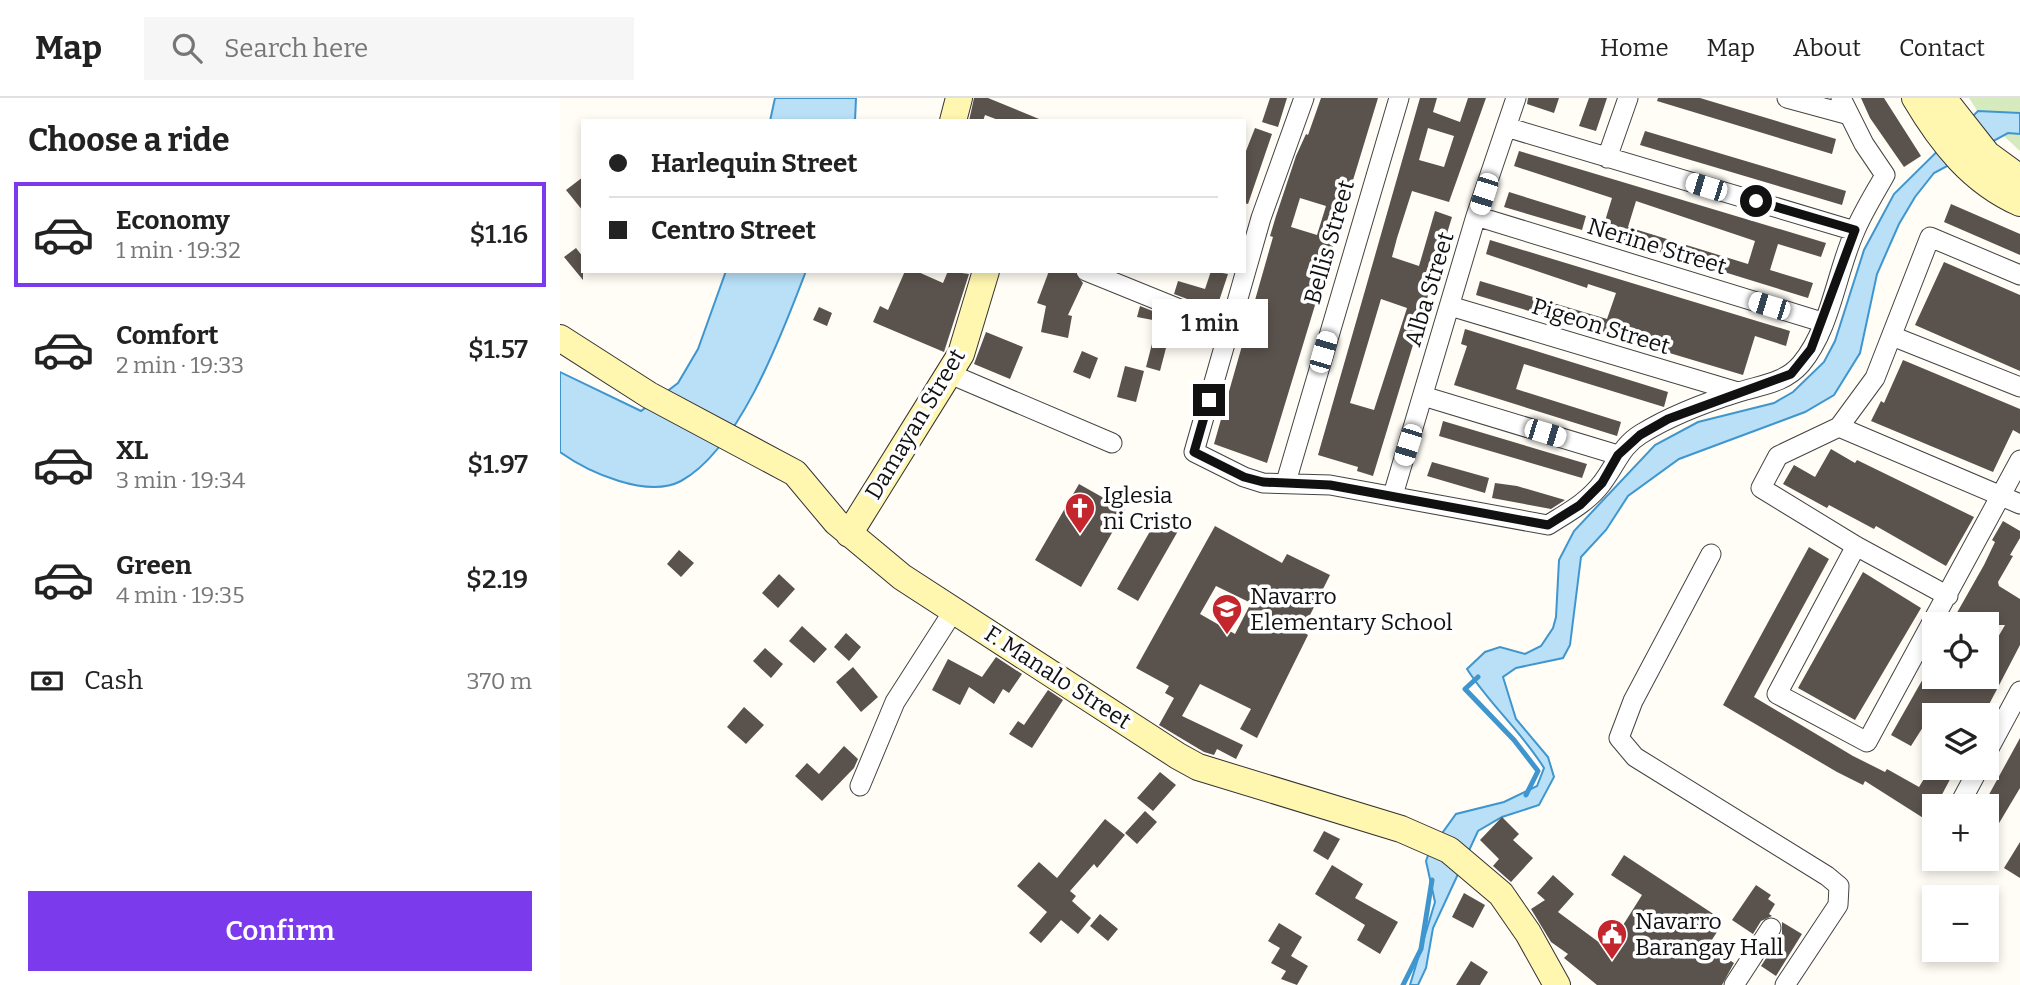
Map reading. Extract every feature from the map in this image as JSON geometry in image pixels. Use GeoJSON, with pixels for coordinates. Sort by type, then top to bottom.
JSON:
{"type":"FeatureCollection","features":[{"type":"Feature","properties":{"kind":"street"},"geometry":{"type":"LineString","coordinates":[[954,119],[959,98]]}},
{"type":"Feature","properties":{"kind":"street"},"geometry":{"type":"LineString","coordinates":[[1246,270],[1261,218],[1304,98]]}},
{"type":"Feature","properties":{"kind":"street","name":"Bellis Street"},"geometry":{"type":"LineString","coordinates":[[1286,482],[1399,98]]}},
{"type":"Feature","properties":{"kind":"street","name":"Alba Street"},"geometry":{"type":"LineString","coordinates":[[1393,495],[1476,216],[1516,98]]}},
{"type":"Feature","properties":{"kind":"street"},"geometry":{"type":"LineString","coordinates":[[1607,158],[1628,98]]}},
{"type":"Feature","properties":{"kind":"street"},"geometry":{"type":"LineString","coordinates":[[1245,273],[1194,452],[1244,477],[1263,482],[1286,482],[1393,495],[1548,525],[1580,505],[1595,491],[1618,455],[1640,435],[1668,419],[1791,374],[1811,349],[1855,230],[1885,175],[1844,106],[1787,98]]}},
{"type":"Feature","properties":{"kind":"street"},"geometry":{"type":"LineString","coordinates":[[1915,98],[1945,115],[1974,158],[1980,180],[2020,203]]}},
{"type":"Feature","properties":{"kind":"street"},"geometry":{"type":"LineString","coordinates":[[1506,127],[1855,230]]}},
{"type":"Feature","properties":{"kind":"street"},"geometry":{"type":"LineString","coordinates":[[1974,158],[2020,178]]}},
{"type":"Feature","properties":{"kind":"street","name":"Nerine Street"},"geometry":{"type":"LineString","coordinates":[[1476,216],[1822,322]]}},
{"type":"Feature","properties":{"kind":"street"},"geometry":{"type":"LineString","coordinates":[[1948,596],[1856,546],[1761,488],[1778,456],[1839,427],[1875,378],[1930,237],[2020,275]]}},
{"type":"Feature","properties":{"kind":"street","name":"Damayan Street"},"geometry":{"type":"LineString","coordinates":[[849,534],[961,354],[985,273]]}},
{"type":"Feature","properties":{"kind":"street"},"geometry":{"type":"LineString","coordinates":[[1091,273],[1187,312]]}},
{"type":"Feature","properties":{"kind":"street","name":"Pigeon Street"},"geometry":{"type":"LineString","coordinates":[[1450,306],[1738,392]]}},
{"type":"Feature","properties":{"kind":"street"},"geometry":{"type":"LineString","coordinates":[[1892,336],[2020,387]]}},
{"type":"Feature","properties":{"kind":"street","name":"F. Manalo Street"},"geometry":{"type":"LineString","coordinates":[[560,338],[649,394],[795,474],[849,534],[902,577],[1198,767],[1425,839],[1449,850],[1501,894],[1528,933],[1557,985]]}},
{"type":"Feature","properties":{"kind":"street"},"geometry":{"type":"LineString","coordinates":[[950,374],[1112,443]]}},
{"type":"Feature","properties":{"kind":"street"},"geometry":{"type":"LineString","coordinates":[[1423,396],[1618,455]]}},
{"type":"Feature","properties":{"kind":"street"},"geometry":{"type":"LineString","coordinates":[[1839,427],[2020,504]]}},
{"type":"Feature","properties":{"kind":"street"},"geometry":{"type":"LineString","coordinates":[[1856,546],[1777,694],[1867,742],[2020,460]]}},
{"type":"Feature","properties":{"kind":"street"},"geometry":{"type":"LineString","coordinates":[[1711,554],[1633,701],[1619,738],[1635,757],[1839,886],[1838,905],[1786,985]]}},
{"type":"Feature","properties":{"kind":"street"},"geometry":{"type":"LineString","coordinates":[[860,786],[895,702],[954,610]]}},
{"type":"Feature","properties":{"kind":"street"},"geometry":{"type":"LineString","coordinates":[[1999,730],[2020,691]]}},
{"type":"Feature","properties":{"kind":"street"},"geometry":{"type":"LineString","coordinates":[[1734,985],[1771,928]]}},
{"type":"Feature","properties":{"kind":"green space"},"geometry":{"type":"Polygon","coordinates":[[[1969,98],[2020,98],[2020,151],[1978,112],[1969,98]]]}},
{"type":"Feature","properties":{"kind":"water"},"geometry":{"type":"Polygon","coordinates":[[[775,98],[856,98],[855,119],[770,119],[775,98]]]}},
{"type":"Feature","properties":{"kind":"water"},"geometry":{"type":"Polygon","coordinates":[[[1978,111],[2020,113],[2020,134],[2008,133],[1934,173],[1915,197],[1899,224],[1877,274],[1860,353],[1834,395],[1805,412],[1679,459],[1628,496],[1606,530],[1581,557],[1570,645],[1563,658],[1516,668],[1503,677],[1516,719],[1548,757],[1554,777],[1539,805],[1502,817],[1478,831],[1433,928],[1426,968],[1418,985],[1410,985],[1435,902],[1426,861],[1430,850],[1456,814],[1504,802],[1537,786],[1544,768],[1467,669],[1485,652],[1500,647],[1525,654],[1541,646],[1553,628],[1559,560],[1574,531],[1655,445],[1698,422],[1774,403],[1793,392],[1824,362],[1835,341],[1864,250],[1894,194],[1978,111]]]}},
{"type":"Feature","properties":{"kind":"water"},"geometry":{"type":"Polygon","coordinates":[[[725,273],[805,273],[772,355],[740,416],[722,443],[702,465],[681,481],[652,487],[618,481],[586,468],[560,452],[560,372],[641,411],[678,383],[698,349],[725,273]]]}},
{"type":"Feature","properties":{"kind":"building"},"geometry":{"type":"Polygon","coordinates":[[[974,98],[988,98],[1039,119],[996,119],[985,115],[984,119],[969,119],[974,98]]]}},
{"type":"Feature","properties":{"kind":"building"},"geometry":{"type":"Polygon","coordinates":[[[1270,98],[1287,98],[1278,127],[1262,122],[1270,98]]]}},
{"type":"Feature","properties":{"kind":"building"},"geometry":{"type":"Polygon","coordinates":[[[1321,98],[1378,98],[1267,463],[1214,444],[1273,237],[1270,236],[1276,216],[1296,156],[1306,134],[1308,135],[1321,98]],[[1300,198],[1291,227],[1317,235],[1326,206],[1300,198]]]}},
{"type":"Feature","properties":{"kind":"building"},"geometry":{"type":"Polygon","coordinates":[[[1420,98],[1437,98],[1433,112],[1460,122],[1468,98],[1486,98],[1449,202],[1412,191],[1397,238],[1392,257],[1419,266],[1435,211],[1452,217],[1373,476],[1357,471],[1358,467],[1318,455],[1420,98]],[[1428,128],[1419,160],[1444,167],[1454,136],[1428,128]],[[1381,299],[1350,403],[1374,410],[1407,308],[1381,299]]]}},
{"type":"Feature","properties":{"kind":"building"},"geometry":{"type":"Polygon","coordinates":[[[1528,98],[1559,98],[1554,113],[1527,104],[1528,98]]]}},
{"type":"Feature","properties":{"kind":"building"},"geometry":{"type":"Polygon","coordinates":[[[1589,98],[1607,98],[1596,131],[1579,126],[1589,98]]]}},
{"type":"Feature","properties":{"kind":"building"},"geometry":{"type":"Polygon","coordinates":[[[1658,98],[1700,98],[1836,139],[1832,154],[1657,101],[1658,98]]]}},
{"type":"Feature","properties":{"kind":"building"},"geometry":{"type":"Polygon","coordinates":[[[1861,98],[1884,98],[1921,156],[1904,167],[1870,118],[1861,98]]]}},
{"type":"Feature","properties":{"kind":"building"},"geometry":{"type":"Polygon","coordinates":[[[1255,128],[1272,134],[1248,204],[1246,204],[1246,151],[1255,128]]]}},
{"type":"Feature","properties":{"kind":"building"},"geometry":{"type":"Polygon","coordinates":[[[1645,131],[1846,191],[1842,205],[1640,145],[1645,131]]]}},
{"type":"Feature","properties":{"kind":"building"},"geometry":{"type":"Polygon","coordinates":[[[1519,151],[1826,243],[1821,257],[1778,244],[1770,270],[1813,283],[1808,298],[1601,234],[1612,198],[1514,166],[1519,151]],[[1636,201],[1628,227],[1748,264],[1755,241],[1636,201]]]}},
{"type":"Feature","properties":{"kind":"building"},"geometry":{"type":"Polygon","coordinates":[[[581,179],[581,209],[566,190],[581,179]]]}},
{"type":"Feature","properties":{"kind":"building"},"geometry":{"type":"Polygon","coordinates":[[[1509,192],[1586,216],[1582,230],[1504,207],[1509,192]]]}},
{"type":"Feature","properties":{"kind":"building"},"geometry":{"type":"Polygon","coordinates":[[[1951,204],[2020,234],[2020,255],[1944,222],[1951,204]]]}},
{"type":"Feature","properties":{"kind":"building"},"geometry":{"type":"Polygon","coordinates":[[[1490,240],[1790,331],[1786,346],[1755,336],[1743,375],[1476,295],[1480,281],[1607,319],[1616,293],[1588,284],[1587,288],[1486,254],[1490,240]]]}},
{"type":"Feature","properties":{"kind":"building"},"geometry":{"type":"Polygon","coordinates":[[[576,248],[581,254],[583,280],[564,257],[576,248]]]}},
{"type":"Feature","properties":{"kind":"building"},"geometry":{"type":"Polygon","coordinates":[[[1944,262],[2020,295],[2020,371],[1915,325],[1944,262]]]}},
{"type":"Feature","properties":{"kind":"building"},"geometry":{"type":"Polygon","coordinates":[[[904,273],[920,273],[943,283],[947,273],[969,274],[944,352],[873,322],[880,306],[888,310],[904,273]]]}},
{"type":"Feature","properties":{"kind":"building"},"geometry":{"type":"Polygon","coordinates":[[[1048,273],[1076,273],[1083,283],[1068,315],[1072,316],[1068,338],[1041,332],[1046,306],[1037,303],[1048,273]]]}},
{"type":"Feature","properties":{"kind":"building"},"geometry":{"type":"Polygon","coordinates":[[[1210,273],[1228,274],[1216,310],[1174,294],[1178,281],[1205,289],[1210,273]]]}},
{"type":"Feature","properties":{"kind":"building"},"geometry":{"type":"Polygon","coordinates":[[[1140,306],[1160,314],[1158,321],[1137,317],[1140,306]]]}},
{"type":"Feature","properties":{"kind":"building"},"geometry":{"type":"Polygon","coordinates":[[[819,307],[832,313],[827,326],[813,320],[819,307]]]}},
{"type":"Feature","properties":{"kind":"building"},"geometry":{"type":"Polygon","coordinates":[[[1465,329],[1668,392],[1664,407],[1524,364],[1516,389],[1621,422],[1617,436],[1454,385],[1467,346],[1461,344],[1465,329]]]}},
{"type":"Feature","properties":{"kind":"building"},"geometry":{"type":"Polygon","coordinates":[[[986,332],[1023,347],[1010,379],[974,364],[986,332]]]}},
{"type":"Feature","properties":{"kind":"building"},"geometry":{"type":"Polygon","coordinates":[[[1152,344],[1166,348],[1160,371],[1146,367],[1152,344]]]}},
{"type":"Feature","properties":{"kind":"building"},"geometry":{"type":"Polygon","coordinates":[[[1082,351],[1098,358],[1090,379],[1073,372],[1082,351]]]}},
{"type":"Feature","properties":{"kind":"building"},"geometry":{"type":"Polygon","coordinates":[[[1903,360],[2020,409],[2020,434],[2013,430],[1993,472],[1871,421],[1881,401],[1884,403],[1903,360]]]}},
{"type":"Feature","properties":{"kind":"building"},"geometry":{"type":"Polygon","coordinates":[[[1125,366],[1144,371],[1136,402],[1117,397],[1125,366]]]}},
{"type":"Feature","properties":{"kind":"building"},"geometry":{"type":"Polygon","coordinates":[[[1443,421],[1587,464],[1582,478],[1439,436],[1443,421]]]}},
{"type":"Feature","properties":{"kind":"building"},"geometry":{"type":"Polygon","coordinates":[[[1831,449],[1855,463],[1857,460],[1974,517],[1946,566],[1876,526],[1874,529],[1829,505],[1827,508],[1783,484],[1794,465],[1815,477],[1831,449]]]}},
{"type":"Feature","properties":{"kind":"building"},"geometry":{"type":"Polygon","coordinates":[[[1432,462],[1489,478],[1485,493],[1427,476],[1432,462]]]}},
{"type":"Feature","properties":{"kind":"building"},"geometry":{"type":"Polygon","coordinates":[[[1495,483],[1517,486],[1565,500],[1551,509],[1492,498],[1495,483]]]}},
{"type":"Feature","properties":{"kind":"building","name":"Iglesia ni Cristo"},"geometry":{"type":"Polygon","coordinates":[[[1079,484],[1125,510],[1081,587],[1035,560],[1079,484]]]}},
{"type":"Feature","properties":{"kind":"building"},"geometry":{"type":"Polygon","coordinates":[[[1157,519],[1178,531],[1138,601],[1117,589],[1157,519]]]}},
{"type":"Feature","properties":{"kind":"building"},"geometry":{"type":"Polygon","coordinates":[[[2003,521],[2020,531],[2020,538],[2010,555],[2013,556],[1998,582],[1999,586],[2020,599],[2020,645],[1999,685],[1999,635],[2005,625],[1999,625],[1999,612],[1957,612],[1984,565],[1995,542],[1992,540],[2003,521]]]}},
{"type":"Feature","properties":{"kind":"building","name":"Navarro Elementary School"},"geometry":{"type":"Polygon","coordinates":[[[1215,526],[1282,563],[1287,554],[1330,575],[1302,631],[1308,635],[1257,738],[1240,729],[1251,709],[1200,684],[1182,716],[1243,745],[1236,759],[1217,749],[1214,755],[1204,752],[1159,725],[1174,698],[1165,693],[1169,686],[1136,668],[1215,526]],[[1216,586],[1200,614],[1235,634],[1251,603],[1216,586]]]}},
{"type":"Feature","properties":{"kind":"building"},"geometry":{"type":"Polygon","coordinates":[[[1809,547],[1829,559],[1754,697],[1853,756],[1885,772],[1887,769],[1919,787],[1923,780],[1950,780],[1942,794],[1922,794],[1922,817],[1865,781],[1863,785],[1837,772],[1723,705],[1809,547]]]}},
{"type":"Feature","properties":{"kind":"building"},"geometry":{"type":"Polygon","coordinates":[[[679,550],[694,563],[681,577],[667,564],[679,550]]]}},
{"type":"Feature","properties":{"kind":"building"},"geometry":{"type":"Polygon","coordinates":[[[1863,572],[1921,608],[1855,720],[1798,688],[1863,572]]]}},
{"type":"Feature","properties":{"kind":"building"},"geometry":{"type":"Polygon","coordinates":[[[779,574],[795,589],[778,608],[762,593],[779,574]]]}},
{"type":"Feature","properties":{"kind":"building"},"geometry":{"type":"Polygon","coordinates":[[[802,626],[827,649],[814,663],[789,641],[802,626]]]}},
{"type":"Feature","properties":{"kind":"building"},"geometry":{"type":"Polygon","coordinates":[[[846,633],[861,647],[849,661],[834,647],[846,633]]]}},
{"type":"Feature","properties":{"kind":"building"},"geometry":{"type":"Polygon","coordinates":[[[765,648],[783,664],[771,678],[753,661],[765,648]]]}},
{"type":"Feature","properties":{"kind":"building"},"geometry":{"type":"Polygon","coordinates":[[[996,657],[1022,674],[1009,693],[1003,689],[994,704],[969,687],[960,705],[932,690],[948,659],[982,677],[996,657]]]}},
{"type":"Feature","properties":{"kind":"building"},"geometry":{"type":"Polygon","coordinates":[[[853,667],[878,697],[861,712],[836,682],[853,667]]]}},
{"type":"Feature","properties":{"kind":"building"},"geometry":{"type":"Polygon","coordinates":[[[1922,681],[1922,689],[1997,689],[1990,703],[1922,703],[1922,729],[1911,746],[1891,735],[1922,681]]]}},
{"type":"Feature","properties":{"kind":"building"},"geometry":{"type":"Polygon","coordinates":[[[1048,690],[1063,700],[1032,748],[1009,734],[1018,721],[1024,725],[1048,690]]]}},
{"type":"Feature","properties":{"kind":"building"},"geometry":{"type":"Polygon","coordinates":[[[744,707],[764,725],[746,744],[727,727],[744,707]]]}},
{"type":"Feature","properties":{"kind":"building"},"geometry":{"type":"Polygon","coordinates":[[[2020,738],[2020,788],[1999,823],[1999,794],[1989,794],[2020,738]]]}},
{"type":"Feature","properties":{"kind":"building"},"geometry":{"type":"Polygon","coordinates":[[[844,746],[858,759],[854,768],[822,801],[795,776],[807,763],[819,774],[844,746]]]}},
{"type":"Feature","properties":{"kind":"building"},"geometry":{"type":"Polygon","coordinates":[[[1160,772],[1176,785],[1153,811],[1137,798],[1160,772]]]}},
{"type":"Feature","properties":{"kind":"building"},"geometry":{"type":"Polygon","coordinates":[[[1145,811],[1157,822],[1137,844],[1125,833],[1145,811]]]}},
{"type":"Feature","properties":{"kind":"building"},"geometry":{"type":"Polygon","coordinates":[[[1502,817],[1519,834],[1513,840],[1533,858],[1511,882],[1493,866],[1499,859],[1480,840],[1502,817]]]}},
{"type":"Feature","properties":{"kind":"building"},"geometry":{"type":"Polygon","coordinates":[[[1105,819],[1125,835],[1097,868],[1094,864],[1070,891],[1076,896],[1072,901],[1091,918],[1078,934],[1061,920],[1041,943],[1029,933],[1047,912],[1017,886],[1039,862],[1057,878],[1105,819]]]}},
{"type":"Feature","properties":{"kind":"building"},"geometry":{"type":"Polygon","coordinates":[[[1324,831],[1340,839],[1328,860],[1313,851],[1324,831]]]}},
{"type":"Feature","properties":{"kind":"building"},"geometry":{"type":"Polygon","coordinates":[[[2020,842],[2020,878],[2004,868],[2020,842]]]}},
{"type":"Feature","properties":{"kind":"building"},"geometry":{"type":"Polygon","coordinates":[[[1624,855],[1724,921],[1708,946],[1734,963],[1722,985],[1597,985],[1564,958],[1568,954],[1551,942],[1531,909],[1545,900],[1537,893],[1553,875],[1574,894],[1558,912],[1608,949],[1642,895],[1611,875],[1624,855]]]}},
{"type":"Feature","properties":{"kind":"building"},"geometry":{"type":"Polygon","coordinates":[[[1332,865],[1363,884],[1355,898],[1398,922],[1380,954],[1357,940],[1365,925],[1315,894],[1332,865]]]}},
{"type":"Feature","properties":{"kind":"building"},"geometry":{"type":"Polygon","coordinates":[[[1756,885],[1771,895],[1768,899],[1775,904],[1769,914],[1772,916],[1761,921],[1753,934],[1732,920],[1756,885]]]}},
{"type":"Feature","properties":{"kind":"building"},"geometry":{"type":"Polygon","coordinates":[[[1464,893],[1485,905],[1473,928],[1452,917],[1464,893]]]}},
{"type":"Feature","properties":{"kind":"building"},"geometry":{"type":"Polygon","coordinates":[[[1100,914],[1118,929],[1108,941],[1090,926],[1100,914]]]}},
{"type":"Feature","properties":{"kind":"building"},"geometry":{"type":"Polygon","coordinates":[[[1782,922],[1802,934],[1776,976],[1761,966],[1782,934],[1782,922]]]}},
{"type":"Feature","properties":{"kind":"building"},"geometry":{"type":"Polygon","coordinates":[[[1279,923],[1302,937],[1291,956],[1308,966],[1297,985],[1281,979],[1286,971],[1271,963],[1280,948],[1268,941],[1279,923]]]}},
{"type":"Feature","properties":{"kind":"building"},"geometry":{"type":"Polygon","coordinates":[[[1471,961],[1488,972],[1480,985],[1456,985],[1471,961]]]}},
{"type":"Feature","properties":{"kind":"waterway"},"geometry":{"type":"LineString","coordinates":[[1478,677],[1465,689],[1514,740],[1538,771],[1526,795]]}},
{"type":"Feature","properties":{"kind":"waterway"},"geometry":{"type":"LineString","coordinates":[[1403,985],[1421,949],[1432,880]]}},
{"type":"Feature","properties":{"kind":"place","name":"Iglesia ni Cristo"},"geometry":{"type":"Point","coordinates":[1080,535]}},
{"type":"Feature","properties":{"kind":"place","name":"Navarro Elementary School"},"geometry":{"type":"Point","coordinates":[1227,636]}},
{"type":"Feature","properties":{"kind":"place","name":"Navarro Barangay Hall"},"geometry":{"type":"Point","coordinates":[1612,961]}},
{"type":"Feature","properties":{"kind":"route"},"geometry":{"type":"LineString","coordinates":[[1209,400],[1194,452],[1244,477],[1263,482],[1330,485],[1548,525],[1580,505],[1602,483],[1618,455],[1640,435],[1668,419],[1738,392],[1776,382],[1791,374],[1811,349],[1855,230],[1756,201]]}}]}
